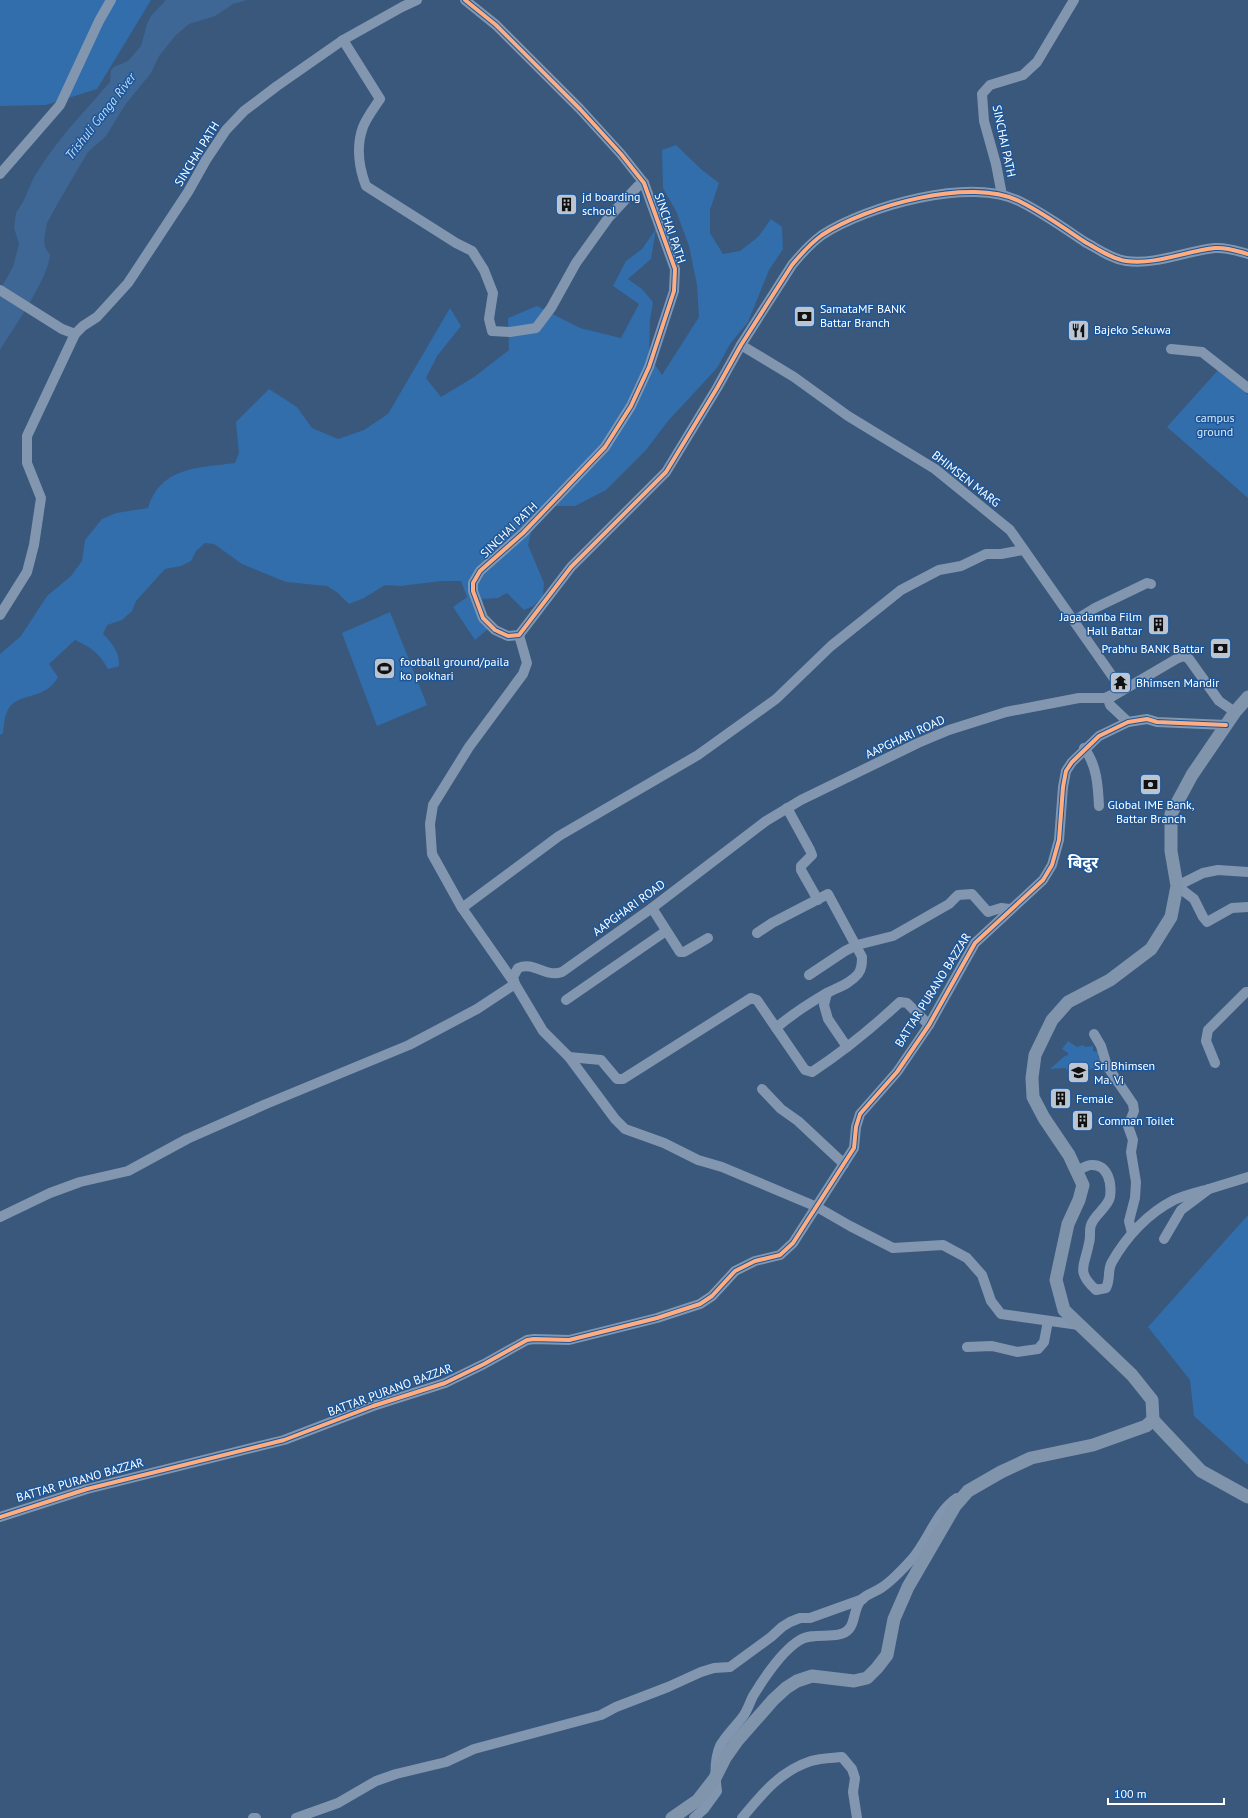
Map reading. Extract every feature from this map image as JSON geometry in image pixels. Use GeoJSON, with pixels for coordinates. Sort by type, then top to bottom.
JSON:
{"type":"FeatureCollection","features":[{"type":"Feature","properties":{"kind":"main road"},"geometry":{"type":"LineString","coordinates":[[1248,697],[1235,712],[1192,775],[1171,814],[1171,851],[1177,886],[1171,917],[1151,949],[1110,980],[1068,1002],[1052,1020],[1035,1055],[1032,1078],[1033,1097],[1077,1171],[1083,1185],[1068,1224],[1056,1280],[1064,1310],[1132,1375],[1152,1400],[1153,1420],[1201,1471],[1248,1498]]}},
{"type":"Feature","properties":{"kind":"main road"},"geometry":{"type":"LineString","coordinates":[[672,1818],[698,1800],[715,1778],[724,1758],[738,1741],[774,1700],[797,1681],[812,1676],[854,1681],[867,1678],[877,1668],[887,1655],[894,1619],[908,1587],[955,1506],[968,1491],[1001,1472],[1031,1458],[1093,1445],[1146,1426],[1153,1420]]}},
{"type":"Feature","properties":{"kind":"street"},"geometry":{"type":"LineString","coordinates":[[0,174],[60,105],[99,21],[111,0]]}},
{"type":"Feature","properties":{"kind":"street","name":"SINCHAI PATH"},"geometry":{"type":"LineString","coordinates":[[75,334],[83,326],[97,317],[128,283],[188,192],[206,160],[226,130],[244,111],[343,40],[402,7],[418,0]]}},
{"type":"Feature","properties":{"kind":"street","name":"SINCHAI PATH"},"geometry":{"type":"LineString","coordinates":[[465,0],[496,25],[580,109],[621,154],[644,183],[675,269],[674,291],[649,367],[631,406],[605,447],[523,534],[480,571],[473,583],[473,591],[483,618],[495,630],[508,636],[519,635],[571,567],[666,472],[717,388],[741,345],[792,265],[802,253],[821,236],[862,214],[908,199],[984,191],[1002,195],[996,164],[984,121],[982,94],[990,85],[1023,74],[1037,62],[1074,0]]}},
{"type":"Feature","properties":{"kind":"street"},"geometry":{"type":"LineString","coordinates":[[343,40],[380,99],[363,127],[359,150],[360,171],[366,186],[456,243],[472,251],[484,270],[493,293],[489,319],[492,331],[510,332],[536,328],[551,308],[576,263],[609,217],[638,186],[644,183]]}},
{"type":"Feature","properties":{"kind":"street"},"geometry":{"type":"LineString","coordinates":[[1002,195],[1020,201],[1102,252],[1125,261],[1144,262],[1216,248],[1230,249],[1248,254]]}},
{"type":"Feature","properties":{"kind":"street"},"geometry":{"type":"LineString","coordinates":[[0,290],[62,329],[75,334],[27,436],[27,463],[41,498],[34,545],[27,572],[0,615]]}},
{"type":"Feature","properties":{"kind":"street","name":"BHIMSEN MARG"},"geometry":{"type":"LineString","coordinates":[[741,345],[794,377],[848,416],[936,468],[1010,530],[1122,690]]}},
{"type":"Feature","properties":{"kind":"street"},"geometry":{"type":"LineString","coordinates":[[1171,349],[1202,352],[1248,388]]}},
{"type":"Feature","properties":{"kind":"street"},"geometry":{"type":"LineString","coordinates":[[462,908],[559,836],[698,755],[776,699],[831,646],[901,590],[939,570],[961,566],[986,554],[1001,554],[1023,550]]}},
{"type":"Feature","properties":{"kind":"street"},"geometry":{"type":"LineString","coordinates":[[1074,621],[1094,608],[1147,583],[1151,584]]}},
{"type":"Feature","properties":{"kind":"street"},"geometry":{"type":"LineString","coordinates":[[519,635],[527,663],[523,674],[480,730],[433,805],[430,824],[432,854],[462,908],[515,984],[543,1031],[569,1056],[615,1119],[625,1129],[664,1143],[698,1160],[722,1167],[817,1206],[850,1226],[893,1248],[943,1245],[967,1258],[982,1275],[991,1301],[1001,1314],[1079,1325]]}},
{"type":"Feature","properties":{"kind":"street"},"geometry":{"type":"LineString","coordinates":[[1128,722],[1110,705],[1108,699],[1184,656],[1189,659],[1219,701],[1235,712]]}},
{"type":"Feature","properties":{"kind":"street","name":"AAPGHARI ROAD"},"geometry":{"type":"LineString","coordinates":[[515,984],[513,977],[518,968],[529,966],[551,974],[562,972],[652,908],[766,821],[787,808],[918,743],[949,730],[1006,712],[1079,698],[1106,698],[1122,690]]}},
{"type":"Feature","properties":{"kind":"street","name":"BATTAR PURANO BAZZAR"},"geometry":{"type":"LineString","coordinates":[[0,1517],[95,1487],[284,1440],[372,1406],[444,1383],[484,1364],[527,1340],[569,1340],[657,1318],[700,1304],[712,1296],[735,1271],[755,1261],[780,1255],[793,1243],[854,1148],[856,1127],[860,1114],[897,1072],[929,1025],[975,943],[1043,880],[1052,865],[1059,840],[1066,771],[1084,748],[1099,736],[1128,722],[1147,719],[1157,722],[1226,725]]}},
{"type":"Feature","properties":{"kind":"street"},"geometry":{"type":"LineString","coordinates":[[1084,748],[1090,756],[1098,780],[1099,806]]}},
{"type":"Feature","properties":{"kind":"street"},"geometry":{"type":"LineString","coordinates":[[787,808],[812,855],[800,866],[818,900]]}},
{"type":"Feature","properties":{"kind":"street"},"geometry":{"type":"LineString","coordinates":[[1248,872],[1218,870],[1203,873],[1177,886],[1194,899],[1203,918],[1207,922],[1232,908],[1248,907]]}},
{"type":"Feature","properties":{"kind":"street"},"geometry":{"type":"LineString","coordinates":[[809,975],[845,951],[857,945],[893,936],[949,904],[958,895],[964,893],[972,894],[988,912],[1002,908],[1010,910]]}},
{"type":"Feature","properties":{"kind":"street"},"geometry":{"type":"LineString","coordinates":[[757,933],[772,923],[828,894],[862,956],[862,967],[851,981],[827,993],[791,1015],[776,1028]]}},
{"type":"Feature","properties":{"kind":"street"},"geometry":{"type":"LineString","coordinates":[[652,908],[680,952],[684,952],[708,938]]}},
{"type":"Feature","properties":{"kind":"street"},"geometry":{"type":"LineString","coordinates":[[566,1000],[666,931]]}},
{"type":"Feature","properties":{"kind":"street"},"geometry":{"type":"LineString","coordinates":[[0,1217],[68,1186],[128,1171],[201,1133],[279,1098],[409,1045],[477,1010],[515,984]]}},
{"type":"Feature","properties":{"kind":"street"},"geometry":{"type":"LineString","coordinates":[[1215,1063],[1206,1041],[1208,1030],[1237,1000],[1248,992]]}},
{"type":"Feature","properties":{"kind":"street"},"geometry":{"type":"LineString","coordinates":[[827,993],[824,1005],[828,1018],[847,1048]]}},
{"type":"Feature","properties":{"kind":"street"},"geometry":{"type":"LineString","coordinates":[[569,1056],[601,1060],[617,1079],[623,1079],[751,998],[758,1000],[805,1070],[812,1072],[866,1033],[900,1002],[903,1001],[929,1025]]}},
{"type":"Feature","properties":{"kind":"street"},"geometry":{"type":"LineString","coordinates":[[1094,1034],[1101,1046],[1107,1066],[1133,1104],[1134,1111],[1128,1126],[1133,1140],[1131,1152],[1136,1182],[1135,1198],[1128,1221],[1132,1233]]}},
{"type":"Feature","properties":{"kind":"street"},"geometry":{"type":"LineString","coordinates":[[762,1089],[781,1109],[798,1121],[844,1164]]}},
{"type":"Feature","properties":{"kind":"street"},"geometry":{"type":"LineString","coordinates":[[1077,1171],[1090,1165],[1100,1166],[1107,1173],[1110,1186],[1110,1198],[1090,1225],[1090,1242],[1083,1266],[1085,1280],[1096,1290],[1106,1288],[1110,1280],[1109,1269],[1111,1262],[1132,1233],[1149,1217],[1174,1200],[1248,1176]]}},
{"type":"Feature","properties":{"kind":"street"},"geometry":{"type":"LineString","coordinates":[[1164,1239],[1181,1210],[1209,1189]]}},
{"type":"Feature","properties":{"kind":"street"},"geometry":{"type":"LineString","coordinates":[[966,1347],[992,1346],[1018,1352],[1038,1349],[1044,1342],[1048,1321]]}},
{"type":"Feature","properties":{"kind":"street"},"geometry":{"type":"LineString","coordinates":[[296,1818],[341,1802],[376,1781],[396,1774],[446,1762],[474,1749],[601,1715],[616,1707],[668,1687],[701,1672],[714,1668],[730,1666],[771,1638],[782,1627],[790,1622],[800,1618],[810,1618],[863,1599],[882,1588],[912,1559],[951,1502],[968,1491]]}},
{"type":"Feature","properties":{"kind":"street"},"geometry":{"type":"LineString","coordinates":[[694,1818],[704,1809],[717,1791],[715,1778],[716,1761],[720,1747],[745,1714],[753,1696],[788,1650],[801,1639],[817,1635],[842,1635],[849,1629],[855,1610],[863,1599]]}},
{"type":"Feature","properties":{"kind":"street"},"geometry":{"type":"LineString","coordinates":[[742,1818],[773,1782],[791,1770],[811,1760],[842,1757],[852,1769],[855,1778],[853,1792],[857,1818]]}},
{"type":"Feature","properties":{"kind":"green space"},"geometry":{"type":"Polygon","coordinates":[[[0,0],[151,0],[97,89],[46,105],[0,106],[0,0]]]}},
{"type":"Feature","properties":{"kind":"green space"},"geometry":{"type":"Polygon","coordinates":[[[676,145],[702,170],[719,183],[710,210],[710,233],[723,254],[740,251],[758,237],[771,219],[782,227],[783,249],[769,270],[748,322],[730,344],[717,368],[668,421],[646,450],[606,490],[575,506],[551,506],[533,524],[528,545],[544,583],[543,596],[533,606],[524,610],[507,593],[498,598],[482,599],[488,629],[475,640],[453,607],[467,597],[461,581],[442,581],[400,586],[385,585],[364,598],[349,604],[338,593],[327,586],[286,582],[242,564],[214,544],[205,543],[196,551],[191,561],[181,566],[165,569],[136,601],[132,611],[122,620],[107,625],[103,634],[115,648],[119,666],[108,669],[94,652],[75,640],[49,664],[58,677],[52,685],[38,694],[23,698],[11,705],[5,717],[3,733],[0,735],[0,654],[21,636],[47,596],[71,576],[82,561],[85,540],[102,519],[116,513],[148,508],[154,494],[162,484],[172,477],[195,468],[235,463],[239,453],[236,422],[269,389],[297,407],[312,428],[338,439],[364,430],[388,414],[450,308],[461,326],[437,356],[426,378],[441,397],[474,377],[509,350],[508,318],[537,306],[580,328],[621,338],[639,304],[613,286],[626,261],[642,249],[656,229],[651,259],[628,279],[642,289],[653,302],[650,320],[649,356],[662,375],[699,317],[697,285],[689,246],[676,211],[663,188],[662,150],[676,145]]]}},
{"type":"Feature","properties":{"kind":"green space","name":"campus ground"},"geometry":{"type":"Polygon","coordinates":[[[1219,369],[1248,395],[1248,498],[1167,427],[1219,369]]]}},
{"type":"Feature","properties":{"kind":"green space","name":"football ground/paila ko pokhari"},"geometry":{"type":"Polygon","coordinates":[[[390,612],[427,705],[377,726],[342,633],[390,612]]]}},
{"type":"Feature","properties":{"kind":"green space"},"geometry":{"type":"Polygon","coordinates":[[[1068,1041],[1077,1047],[1083,1045],[1085,1047],[1093,1046],[1093,1051],[1099,1052],[1098,1057],[1102,1058],[1098,1066],[1083,1070],[1076,1081],[1065,1068],[1050,1069],[1068,1055],[1068,1053],[1062,1049],[1068,1041]]]}},
{"type":"Feature","properties":{"kind":"green space"},"geometry":{"type":"Polygon","coordinates":[[[1248,1215],[1248,1465],[1194,1416],[1190,1380],[1148,1327],[1248,1215]]]}},
{"type":"Feature","properties":{"kind":"water","name":"Trishuli Ganga River"},"geometry":{"type":"Polygon","coordinates":[[[166,0],[247,0],[233,4],[215,16],[189,24],[176,35],[159,56],[151,73],[125,105],[106,136],[88,152],[47,223],[44,240],[45,247],[50,255],[43,277],[29,304],[0,350],[0,290],[13,267],[19,244],[14,228],[16,213],[23,202],[34,177],[47,157],[66,132],[110,82],[111,70],[114,67],[128,61],[141,46],[147,24],[151,16],[166,0]]]}},
{"type":"Feature","properties":{"kind":"cycle path"},"geometry":{"type":"LineString","coordinates":[[465,0],[496,25],[580,109],[621,154],[644,183],[675,269],[674,291],[649,367],[631,406],[605,447],[523,533],[480,571],[473,583],[473,591],[483,618],[495,630],[508,636],[519,635],[571,567],[666,472],[717,388],[741,345],[792,265],[818,238],[841,224],[892,205],[920,198],[948,193],[975,192],[1000,195],[1021,202],[1085,242],[1121,260],[1137,262],[1149,261],[1215,248],[1228,249],[1248,254]]}},
{"type":"Feature","properties":{"kind":"cycle path"},"geometry":{"type":"LineString","coordinates":[[0,1517],[87,1489],[284,1440],[373,1406],[445,1383],[484,1364],[527,1340],[569,1340],[657,1318],[700,1304],[712,1296],[735,1271],[755,1261],[780,1255],[793,1243],[854,1148],[856,1127],[860,1114],[897,1072],[929,1025],[975,943],[1043,880],[1052,865],[1059,840],[1063,787],[1066,771],[1072,762],[1099,736],[1128,722],[1147,719],[1157,722],[1226,725]]}},
{"type":"Feature","properties":{"kind":"place","name":"jd boarding school"},"geometry":{"type":"Point","coordinates":[566,204]}},
{"type":"Feature","properties":{"kind":"place","name":"SamataMF BANK Battar Branch"},"geometry":{"type":"Point","coordinates":[804,316]}},
{"type":"Feature","properties":{"kind":"place","name":"Bajeko Sekuwa"},"geometry":{"type":"Point","coordinates":[1079,330]}},
{"type":"Feature","properties":{"kind":"place","name":"Jagadamba Film Hall Battar"},"geometry":{"type":"Point","coordinates":[1158,624]}},
{"type":"Feature","properties":{"kind":"place","name":"Prabhu BANK Battar"},"geometry":{"type":"Point","coordinates":[1220,649]}},
{"type":"Feature","properties":{"kind":"place","name":"football ground/paila ko pokhari"},"geometry":{"type":"Point","coordinates":[384,669]}},
{"type":"Feature","properties":{"kind":"place","name":"Bhimsen Mandir"},"geometry":{"type":"Point","coordinates":[1121,683]}},
{"type":"Feature","properties":{"kind":"place","name":"Global IME Bank, Battar Branch"},"geometry":{"type":"Point","coordinates":[1151,784]}},
{"type":"Feature","properties":{"kind":"place","name":"Sri Bhimsen Ma. Vi"},"geometry":{"type":"Point","coordinates":[1078,1073]}},
{"type":"Feature","properties":{"kind":"place","name":"Female"},"geometry":{"type":"Point","coordinates":[1061,1099]}},
{"type":"Feature","properties":{"kind":"place","name":"Comman Toilet"},"geometry":{"type":"Point","coordinates":[1082,1121]}},
{"type":"Feature","properties":{"kind":"district","name":"बिदुर"},"geometry":{"type":"Point","coordinates":[1083,862]}}]}
